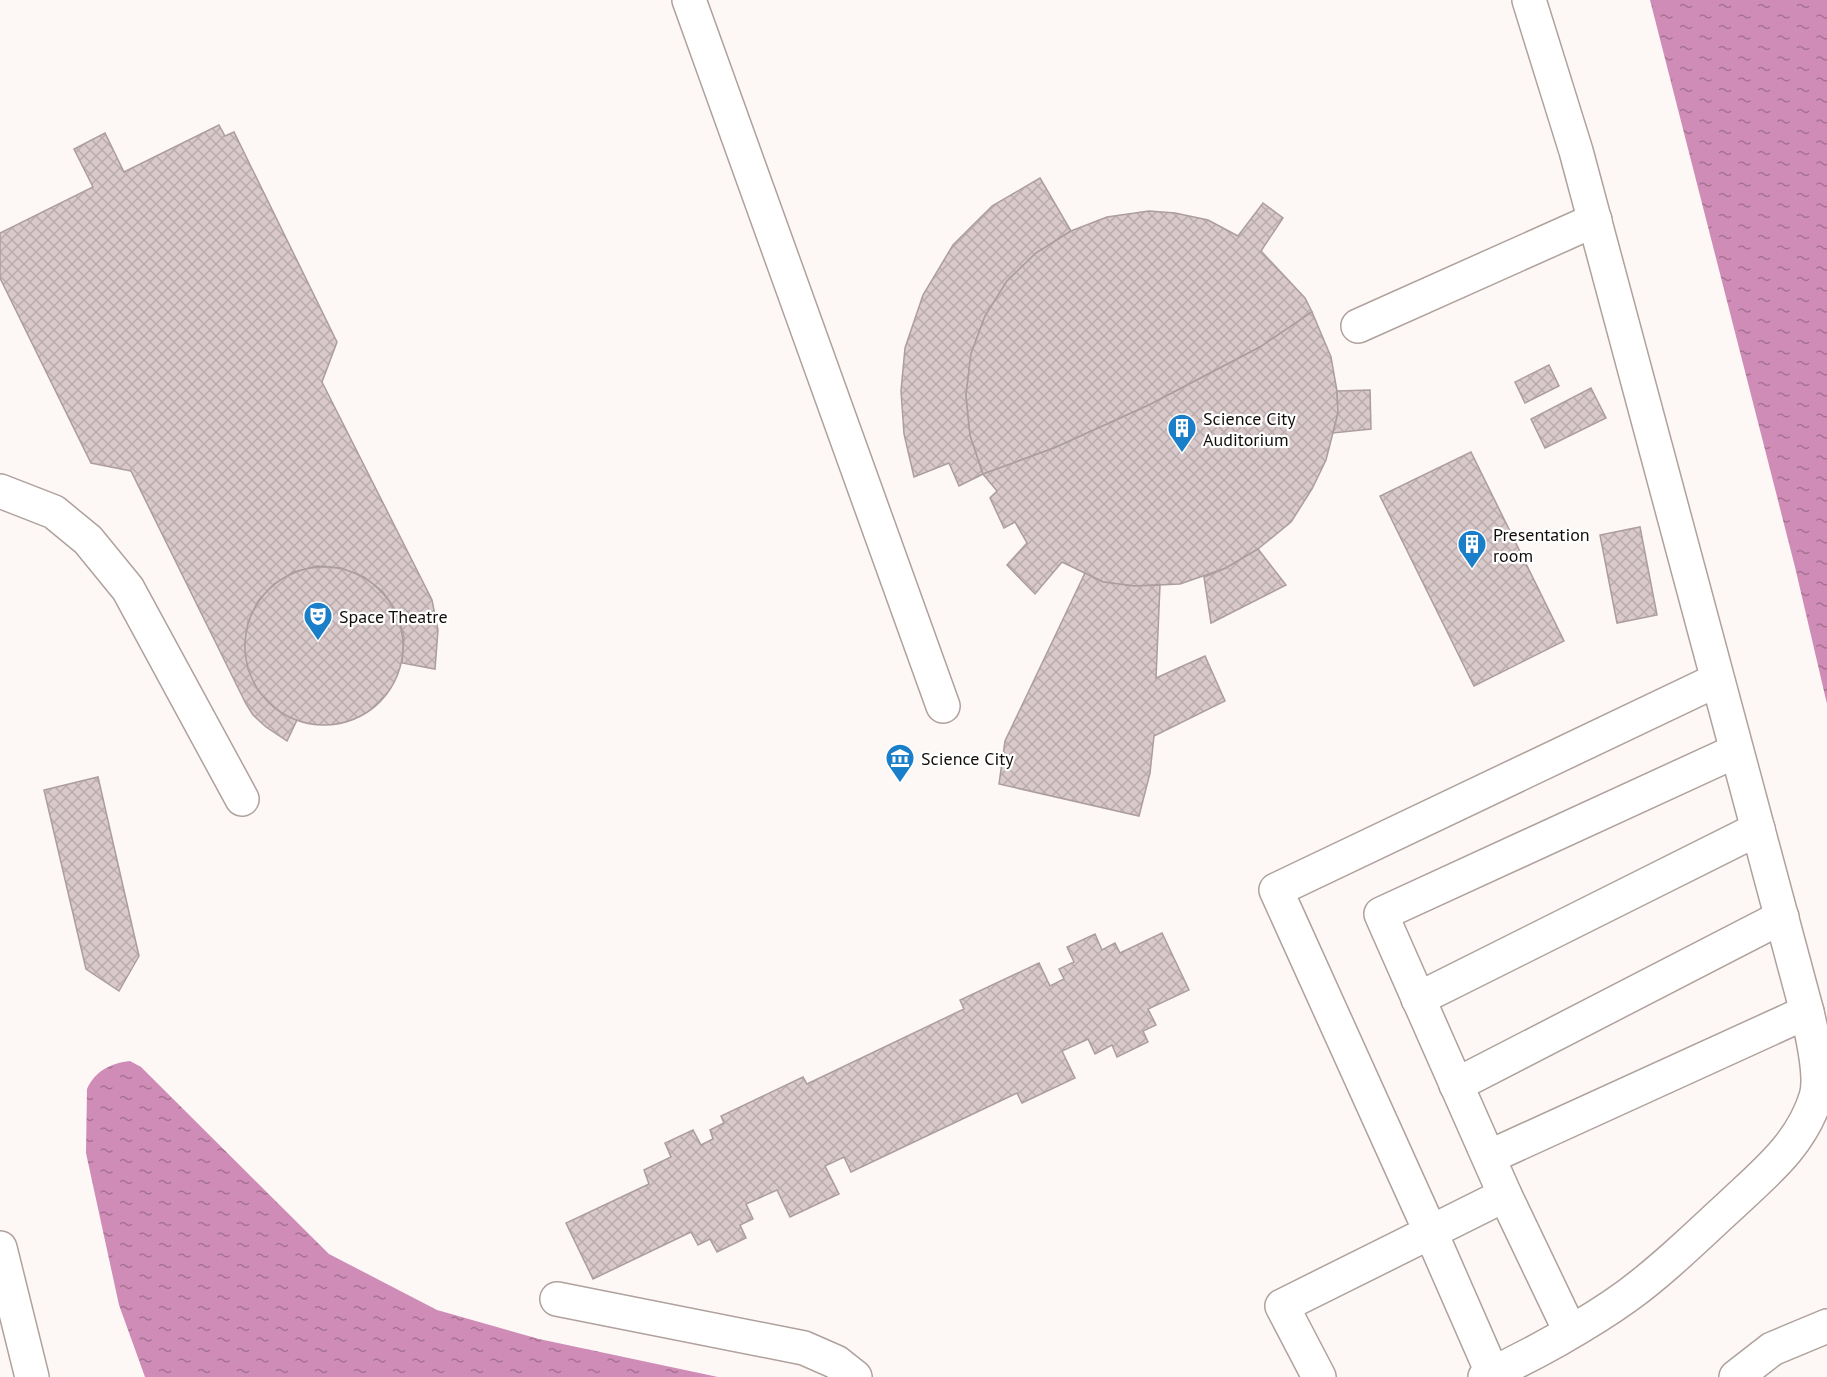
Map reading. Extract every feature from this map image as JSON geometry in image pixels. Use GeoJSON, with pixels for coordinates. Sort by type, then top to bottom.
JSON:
{"type":"FeatureCollection","features":[{"type":"Feature","properties":{"kind":"lane"},"geometry":{"type":"LineString","coordinates":[[689,0],[943,706]]}},
{"type":"Feature","properties":{"kind":"lane"},"geometry":{"type":"LineString","coordinates":[[1529,0],[1576,151],[1808,1012],[1816,1054],[1817,1095],[1799,1136],[1774,1164],[1668,1263],[1626,1296],[1490,1376],[1431,1233],[1276,890],[1717,680]]}},
{"type":"Feature","properties":{"kind":"lane"},"geometry":{"type":"LineString","coordinates":[[1358,326],[1595,220]]}},
{"type":"Feature","properties":{"kind":"lane"},"geometry":{"type":"LineString","coordinates":[[0,490],[54,512],[88,540],[128,589],[242,799]]}},
{"type":"Feature","properties":{"kind":"lane"},"geometry":{"type":"LineString","coordinates":[[1570,1331],[1505,1195],[1382,914],[1736,751]]}},
{"type":"Feature","properties":{"kind":"lane"},"geometry":{"type":"LineString","coordinates":[[1418,999],[1758,829]]}},
{"type":"Feature","properties":{"kind":"lane"},"geometry":{"type":"LineString","coordinates":[[1456,1085],[1782,917]]}},
{"type":"Feature","properties":{"kind":"lane"},"geometry":{"type":"LineString","coordinates":[[1489,1157],[1808,1012]]}},
{"type":"Feature","properties":{"kind":"lane"},"geometry":{"type":"LineString","coordinates":[[1319,1377],[1282,1306],[1505,1195]]}},
{"type":"Feature","properties":{"kind":"lane"},"geometry":{"type":"LineString","coordinates":[[0,1248],[32,1377]]}},
{"type":"Feature","properties":{"kind":"lane"},"geometry":{"type":"LineString","coordinates":[[557,1299],[804,1348],[836,1362],[855,1377]]}},
{"type":"Feature","properties":{"kind":"lane"},"geometry":{"type":"LineString","coordinates":[[1709,1377],[1827,1326]]}},
{"type":"Feature","properties":{"kind":"lane"},"geometry":{"type":"LineString","coordinates":[[1736,1377],[1772,1349]]}},
{"type":"Feature","properties":{"kind":"water"},"geometry":{"type":"Polygon","coordinates":[[[1650,0],[1827,0],[1827,704],[1795,567],[1650,0]]]}},
{"type":"Feature","properties":{"kind":"water"},"geometry":{"type":"Polygon","coordinates":[[[130,1061],[141,1067],[329,1254],[437,1310],[539,1339],[718,1377],[145,1377],[119,1305],[86,1153],[87,1089],[94,1077],[104,1069],[130,1061]]]}},
{"type":"Feature","properties":{"kind":"building"},"geometry":{"type":"Polygon","coordinates":[[[219,125],[225,136],[234,132],[337,342],[322,382],[432,600],[438,630],[435,669],[402,663],[404,637],[397,612],[383,592],[364,577],[341,568],[317,566],[294,572],[274,584],[258,601],[248,622],[245,645],[248,669],[258,690],[275,708],[297,720],[287,741],[266,727],[253,715],[246,704],[131,471],[91,463],[0,278],[0,233],[93,187],[74,149],[105,133],[124,172],[219,125]]]}},
{"type":"Feature","properties":{"kind":"building"},"geometry":{"type":"Polygon","coordinates":[[[1040,178],[1071,231],[1036,253],[1007,281],[985,316],[971,354],[966,395],[970,435],[983,474],[959,486],[949,463],[914,477],[904,434],[901,391],[905,348],[923,295],[953,245],[992,206],[1040,178]]]}},
{"type":"Feature","properties":{"kind":"building","name":"Science City Auditorium"},"geometry":{"type":"Polygon","coordinates":[[[1263,203],[1283,218],[1261,251],[1305,298],[1312,312],[1260,347],[1149,405],[1054,448],[983,474],[970,435],[966,395],[971,354],[985,316],[1007,281],[1036,253],[1071,231],[1107,217],[1149,211],[1175,213],[1208,220],[1238,236],[1263,203]]]}},
{"type":"Feature","properties":{"kind":"building","name":"Science City Auditorium"},"geometry":{"type":"Polygon","coordinates":[[[1312,312],[1331,357],[1338,413],[1326,460],[1312,489],[1291,522],[1258,549],[1226,568],[1180,584],[1134,586],[1103,582],[1062,562],[1035,594],[1007,565],[1027,543],[1015,522],[1004,528],[990,498],[997,491],[983,474],[1054,448],[1149,405],[1260,347],[1312,312]]]}},
{"type":"Feature","properties":{"kind":"building"},"geometry":{"type":"Polygon","coordinates":[[[1549,365],[1559,386],[1525,403],[1515,382],[1549,365]]]}},
{"type":"Feature","properties":{"kind":"building"},"geometry":{"type":"Polygon","coordinates":[[[1591,388],[1606,418],[1545,448],[1531,419],[1591,388]]]}},
{"type":"Feature","properties":{"kind":"building","name":"Science City Auditorium"},"geometry":{"type":"Polygon","coordinates":[[[1370,390],[1371,429],[1333,433],[1338,413],[1337,391],[1370,390]]]}},
{"type":"Feature","properties":{"kind":"building","name":"Presentation room"},"geometry":{"type":"Polygon","coordinates":[[[1471,452],[1564,641],[1474,686],[1380,496],[1471,452]]]}},
{"type":"Feature","properties":{"kind":"building"},"geometry":{"type":"Polygon","coordinates":[[[1640,527],[1657,615],[1617,623],[1600,535],[1640,527]]]}},
{"type":"Feature","properties":{"kind":"building"},"geometry":{"type":"Polygon","coordinates":[[[1258,549],[1286,585],[1211,623],[1204,577],[1226,568],[1258,549]]]}},
{"type":"Feature","properties":{"kind":"building"},"geometry":{"type":"Polygon","coordinates":[[[324,567],[354,573],[368,580],[380,590],[390,602],[397,616],[403,646],[397,676],[390,690],[380,702],[368,712],[354,719],[324,725],[294,719],[280,712],[268,702],[258,690],[251,676],[245,646],[251,616],[258,602],[268,590],[280,580],[294,573],[324,567]]]}},
{"type":"Feature","properties":{"kind":"building"},"geometry":{"type":"Polygon","coordinates":[[[1085,573],[1103,582],[1134,586],[1160,585],[1156,678],[1205,656],[1225,701],[1154,736],[1150,773],[1139,816],[999,784],[1005,741],[1085,573]]]}},
{"type":"Feature","properties":{"kind":"building"},"geometry":{"type":"Polygon","coordinates":[[[98,777],[139,956],[119,991],[86,969],[44,790],[98,777]]]}},
{"type":"Feature","properties":{"kind":"building"},"geometry":{"type":"Polygon","coordinates":[[[1162,933],[1189,990],[1148,1009],[1156,1025],[1143,1031],[1148,1042],[1117,1057],[1112,1045],[1095,1054],[1088,1039],[1062,1051],[1075,1078],[1022,1103],[1017,1093],[851,1172],[844,1157],[825,1166],[839,1194],[790,1217],[777,1190],[746,1204],[753,1219],[740,1225],[746,1238],[717,1252],[710,1239],[698,1245],[691,1232],[593,1279],[566,1223],[649,1184],[644,1170],[671,1157],[665,1143],[693,1130],[701,1145],[713,1139],[710,1130],[724,1123],[721,1116],[803,1077],[807,1084],[964,1009],[960,1000],[1039,963],[1050,986],[1064,979],[1059,969],[1074,962],[1067,947],[1095,934],[1102,950],[1115,943],[1120,953],[1162,933]]]}},
{"type":"Feature","properties":{"kind":"place","name":"Science City Auditorium"},"geometry":{"type":"Point","coordinates":[1182,454]}},
{"type":"Feature","properties":{"kind":"place","name":"Presentation room"},"geometry":{"type":"Point","coordinates":[1472,570]}},
{"type":"Feature","properties":{"kind":"place","name":"Space Theatre"},"geometry":{"type":"Point","coordinates":[318,642]}},
{"type":"Feature","properties":{"kind":"place","name":"Science City"},"geometry":{"type":"Point","coordinates":[900,784]}}]}
